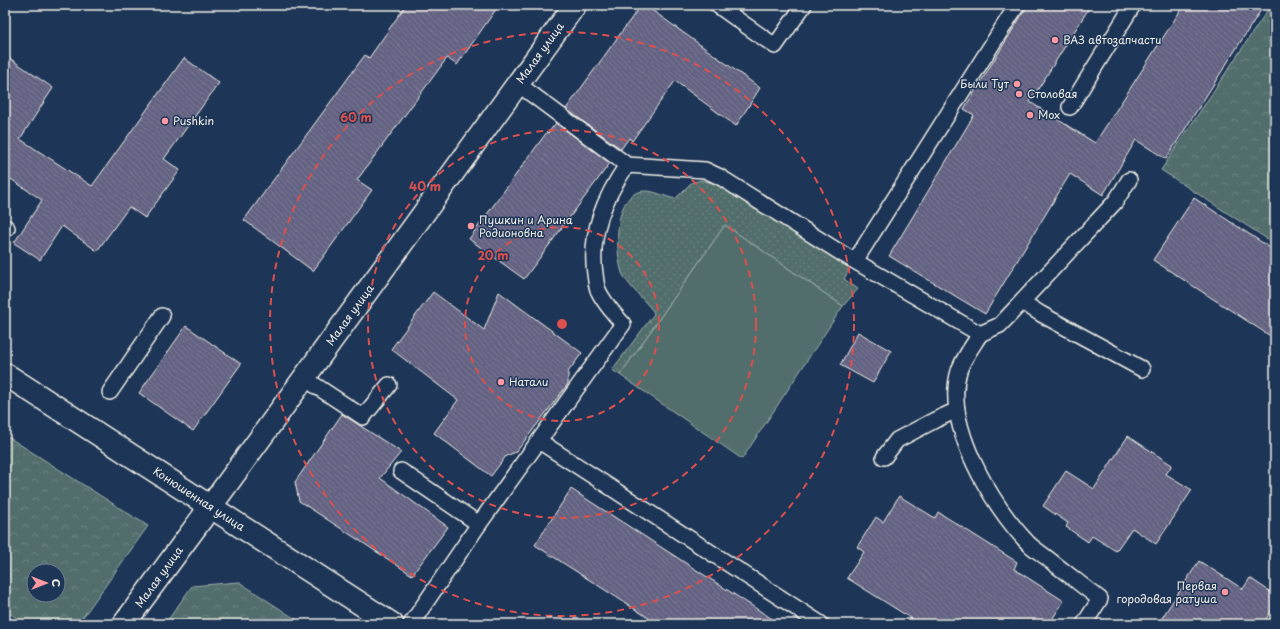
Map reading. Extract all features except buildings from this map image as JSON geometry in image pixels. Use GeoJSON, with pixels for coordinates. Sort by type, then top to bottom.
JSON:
{"type":"FeatureCollection","features":[{"type":"Feature","properties":{"kind":"street","name":"Малая улица"},"geometry":{"type":"LineString","coordinates":[[124,624],[575,5]]}},
{"type":"Feature","properties":{"kind":"street","name":"Конюшенная улица"},"geometry":{"type":"LineString","coordinates":[[5,374],[392,624]]}},
{"type":"Feature","properties":{"kind":"lane"},"geometry":{"type":"LineString","coordinates":[[717,5],[775,46],[804,5]]}},
{"type":"Feature","properties":{"kind":"lane"},"geometry":{"type":"LineString","coordinates":[[855,261],[1017,5]]}},
{"type":"Feature","properties":{"kind":"lane"},"geometry":{"type":"LineString","coordinates":[[1070,107],[1133,5]]}},
{"type":"Feature","properties":{"kind":"lane"},"geometry":{"type":"LineString","coordinates":[[518,84],[627,165],[704,170],[720,178],[855,261],[980,334]]}},
{"type":"Feature","properties":{"kind":"lane"},"geometry":{"type":"LineString","coordinates":[[411,624],[479,524],[623,324],[609,308],[598,291],[594,266],[595,240],[598,221],[605,202],[627,165]]}},
{"type":"Feature","properties":{"kind":"lane"},"geometry":{"type":"LineString","coordinates":[[1084,624],[1100,599],[1029,543],[1004,516],[977,469],[962,433],[957,410],[956,389],[959,370],[980,334],[1000,325],[1115,202],[1130,180]]}},
{"type":"Feature","properties":{"kind":"lane"},"geometry":{"type":"LineString","coordinates":[[1022,302],[1041,314],[1142,369]]}},
{"type":"Feature","properties":{"kind":"lane"},"geometry":{"type":"LineString","coordinates":[[110,392],[162,316]]}},
{"type":"Feature","properties":{"kind":"lane"},"geometry":{"type":"LineString","coordinates":[[304,378],[363,417],[389,385]]}},
{"type":"Feature","properties":{"kind":"lane"},"geometry":{"type":"LineString","coordinates":[[884,458],[897,440],[957,410]]}},
{"type":"Feature","properties":{"kind":"lane"},"geometry":{"type":"LineString","coordinates":[[539,441],[821,624]]}},
{"type":"Feature","properties":{"kind":"lane"},"geometry":{"type":"LineString","coordinates":[[401,471],[479,524]]}},
{"type":"Feature","properties":{"kind":"green space"},"geometry":{"type":"Polygon","coordinates":[[[1271,5],[1275,5],[1275,244],[1161,170],[1271,5]]]}},
{"type":"Feature","properties":{"kind":"green space"},"geometry":{"type":"Polygon","coordinates":[[[701,180],[716,184],[847,264],[849,270],[844,279],[858,289],[843,306],[725,225],[620,375],[612,370],[654,314],[627,282],[622,273],[618,250],[618,237],[622,210],[628,199],[636,193],[648,191],[655,192],[675,199],[691,183],[701,180]]]}},
{"type":"Feature","properties":{"kind":"green space"},"geometry":{"type":"Polygon","coordinates":[[[725,225],[843,306],[742,459],[620,375],[725,225]]]}},
{"type":"Feature","properties":{"kind":"green space"},"geometry":{"type":"Polygon","coordinates":[[[5,435],[148,526],[78,624],[25,624],[5,610],[5,435]]]}},
{"type":"Feature","properties":{"kind":"green space"},"geometry":{"type":"Polygon","coordinates":[[[239,582],[303,624],[165,624],[192,586],[239,582]]]}},
{"type":"Feature","properties":{"kind":"place","name":"ВАЗ автозапчасти"},"geometry":{"type":"Point","coordinates":[1055,40]}},
{"type":"Feature","properties":{"kind":"place","name":"Были Тут"},"geometry":{"type":"Point","coordinates":[1017,84]}},
{"type":"Feature","properties":{"kind":"place","name":"Столовая"},"geometry":{"type":"Point","coordinates":[1019,94]}},
{"type":"Feature","properties":{"kind":"place","name":"Мох"},"geometry":{"type":"Point","coordinates":[1030,115]}},
{"type":"Feature","properties":{"kind":"place","name":"Pushkin"},"geometry":{"type":"Point","coordinates":[165,121]}},
{"type":"Feature","properties":{"kind":"place","name":"Пушкин и Арина Родионовна"},"geometry":{"type":"Point","coordinates":[471,226]}},
{"type":"Feature","properties":{"kind":"place","name":"Натали"},"geometry":{"type":"Point","coordinates":[501,382]}},
{"type":"Feature","properties":{"kind":"place","name":"Первая городовая ратуша"},"geometry":{"type":"Point","coordinates":[1225,592]}}]}
